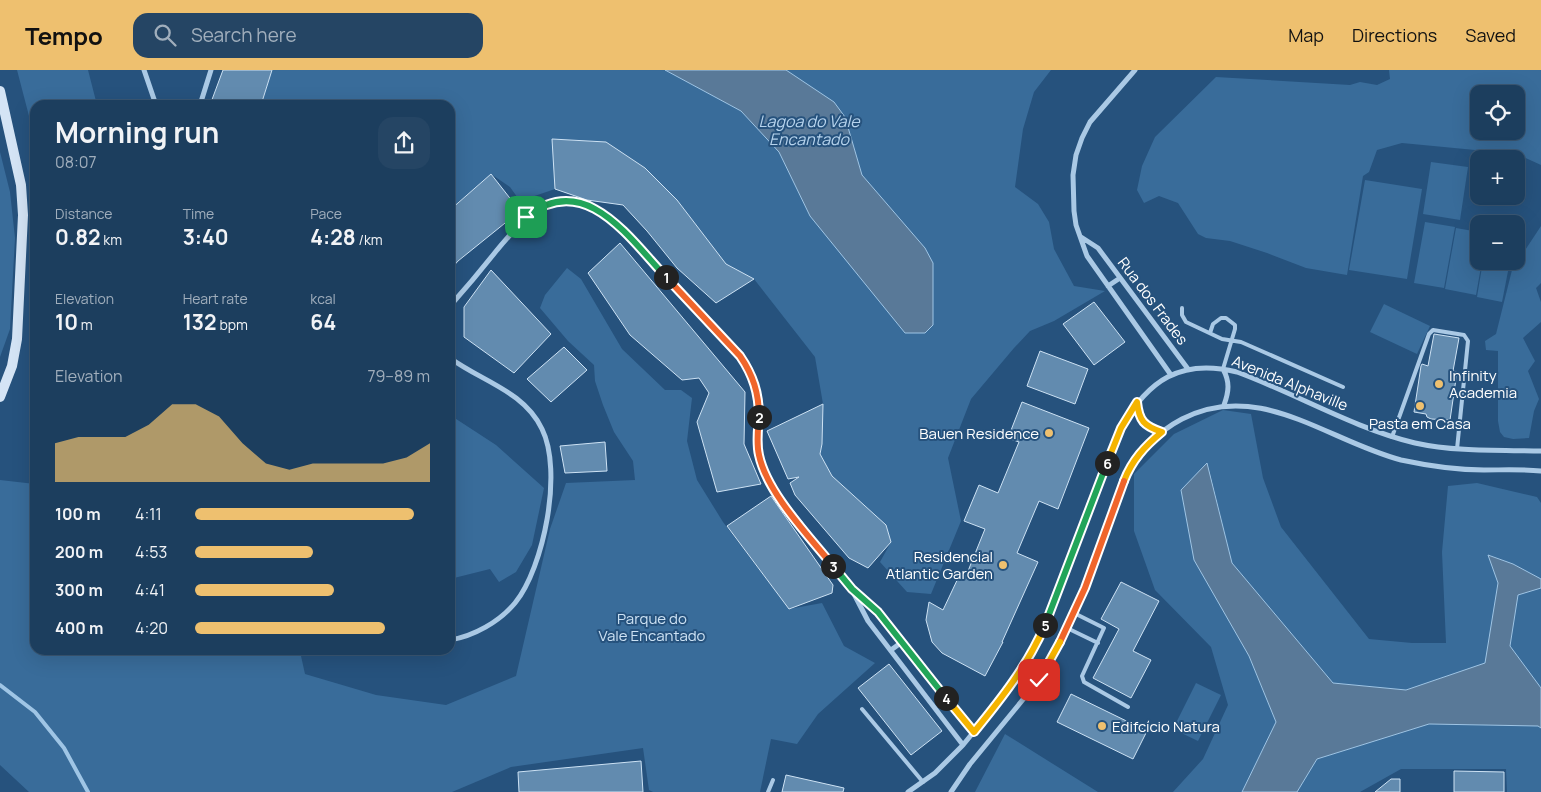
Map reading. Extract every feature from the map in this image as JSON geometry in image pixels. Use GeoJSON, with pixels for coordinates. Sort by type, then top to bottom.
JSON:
{"type":"FeatureCollection","features":[{"type":"Feature","properties":{"kind":"main road"},"geometry":{"type":"LineString","coordinates":[[0,91],[18,169],[23,215],[17,339],[12,366],[0,397]]}},
{"type":"Feature","properties":{"kind":"street"},"geometry":{"type":"LineString","coordinates":[[144,70],[154,100]]}},
{"type":"Feature","properties":{"kind":"street"},"geometry":{"type":"LineString","coordinates":[[202,100],[212,70]]}},
{"type":"Feature","properties":{"kind":"street"},"geometry":{"type":"LineString","coordinates":[[1081,236],[1076,225],[1072,193],[1076,155],[1090,122],[1135,70]]}},
{"type":"Feature","properties":{"kind":"street"},"geometry":{"type":"LineString","coordinates":[[455,300],[518,225],[534,210],[545,204],[563,201],[582,202],[609,218],[740,356],[756,384],[760,416],[757,438],[758,454],[769,483],[778,497],[852,589],[878,612],[974,732]]}},
{"type":"Feature","properties":{"kind":"street","name":"Rua dos Frades"},"geometry":{"type":"LineString","coordinates":[[1081,236],[1098,248],[1188,369]]}},
{"type":"Feature","properties":{"kind":"street","name":"Rua dos Frades"},"geometry":{"type":"LineString","coordinates":[[1081,236],[1087,256],[1172,375]]}},
{"type":"Feature","properties":{"kind":"street"},"geometry":{"type":"LineString","coordinates":[[1108,286],[1120,278]]}},
{"type":"Feature","properties":{"kind":"street"},"geometry":{"type":"LineString","coordinates":[[455,361],[501,387],[533,413],[542,429],[551,461],[551,481],[544,536],[537,561],[515,602],[498,620],[479,631],[455,638]]}},
{"type":"Feature","properties":{"kind":"street","name":"Avenida Alphaville"},"geometry":{"type":"LineString","coordinates":[[908,792],[945,764],[964,745],[1015,679],[1029,657],[1043,631],[1064,580],[1121,428],[1137,402],[1157,383],[1188,369],[1210,367],[1223,369],[1252,378],[1392,436],[1436,447],[1541,451]]}},
{"type":"Feature","properties":{"kind":"street"},"geometry":{"type":"LineString","coordinates":[[1223,369],[1228,378],[1229,389],[1224,405]]}},
{"type":"Feature","properties":{"kind":"street"},"geometry":{"type":"LineString","coordinates":[[1137,402],[1138,411],[1146,425],[1162,432]]}},
{"type":"Feature","properties":{"kind":"street","name":"Avenida Alphaville"},"geometry":{"type":"LineString","coordinates":[[952,792],[970,764],[1039,680],[1074,613],[1126,475],[1136,458],[1147,444],[1162,432],[1189,416],[1224,405],[1241,405],[1269,410],[1312,425],[1378,453],[1420,464],[1441,468],[1541,471]]}},
{"type":"Feature","properties":{"kind":"street"},"geometry":{"type":"LineString","coordinates":[[852,589],[868,621],[964,745]]}},
{"type":"Feature","properties":{"kind":"street"},"geometry":{"type":"LineString","coordinates":[[891,650],[902,642]]}},
{"type":"Feature","properties":{"kind":"lane"},"geometry":{"type":"LineString","coordinates":[[1182,308],[1183,319],[1222,339],[1241,342],[1343,387]]}},
{"type":"Feature","properties":{"kind":"lane"},"geometry":{"type":"LineString","coordinates":[[1210,333],[1217,320],[1221,318],[1226,318],[1235,325],[1223,369]]}},
{"type":"Feature","properties":{"kind":"lane"},"geometry":{"type":"LineString","coordinates":[[1392,436],[1429,334],[1433,330],[1464,335],[1468,341],[1457,449]]}},
{"type":"Feature","properties":{"kind":"lane"},"geometry":{"type":"LineString","coordinates":[[1074,613],[1104,628],[1082,676],[1084,682],[1128,707]]}},
{"type":"Feature","properties":{"kind":"lane"},"geometry":{"type":"LineString","coordinates":[[1067,628],[1098,643]]}},
{"type":"Feature","properties":{"kind":"lane"},"geometry":{"type":"LineString","coordinates":[[862,709],[923,782]]}},
{"type":"Feature","properties":{"kind":"lane"},"geometry":{"type":"LineString","coordinates":[[768,792],[773,780]]}},
{"type":"Feature","properties":{"kind":"green space"},"geometry":{"type":"Polygon","coordinates":[[[17,70],[88,70],[96,100],[30,100],[30,120],[17,70]]]}},
{"type":"Feature","properties":{"kind":"green space"},"geometry":{"type":"Polygon","coordinates":[[[272,70],[665,70],[741,111],[779,152],[810,216],[925,333],[933,325],[933,263],[925,249],[862,175],[845,117],[834,102],[786,70],[1051,70],[1034,92],[1023,129],[1015,187],[1038,204],[1049,222],[1054,249],[1074,286],[1105,291],[1054,321],[1030,331],[971,399],[948,458],[961,521],[931,594],[907,592],[880,562],[891,542],[886,525],[832,476],[820,454],[823,404],[815,357],[754,279],[726,264],[677,200],[645,168],[606,142],[553,139],[555,189],[520,201],[510,187],[491,174],[455,206],[455,100],[263,100],[272,70]]]}},
{"type":"Feature","properties":{"kind":"green space"},"geometry":{"type":"Polygon","coordinates":[[[1389,70],[1541,70],[1541,165],[1525,158],[1525,150],[1475,150],[1402,143],[1377,150],[1369,172],[1363,176],[1347,275],[1306,268],[1230,241],[1206,238],[1198,234],[1178,203],[1159,196],[1144,203],[1137,190],[1142,166],[1155,137],[1216,77],[1350,85],[1360,82],[1377,85],[1390,79],[1389,70]]]}},
{"type":"Feature","properties":{"kind":"green space"},"geometry":{"type":"Polygon","coordinates":[[[0,152],[10,192],[15,238],[10,329],[0,357],[0,152]]]}},
{"type":"Feature","properties":{"kind":"green space"},"geometry":{"type":"Polygon","coordinates":[[[1431,162],[1468,167],[1460,220],[1423,214],[1431,162]]]}},
{"type":"Feature","properties":{"kind":"green space"},"geometry":{"type":"Polygon","coordinates":[[[1365,180],[1422,189],[1407,279],[1349,270],[1365,180]]]}},
{"type":"Feature","properties":{"kind":"green space"},"geometry":{"type":"Polygon","coordinates":[[[1425,222],[1455,227],[1444,288],[1414,283],[1425,222]]]}},
{"type":"Feature","properties":{"kind":"green space"},"geometry":{"type":"Polygon","coordinates":[[[1541,226],[1541,283],[1536,288],[1541,302],[1541,322],[1523,338],[1535,361],[1528,371],[1539,399],[1534,411],[1529,438],[1513,439],[1504,437],[1500,432],[1498,421],[1498,351],[1486,350],[1485,341],[1496,334],[1512,270],[1525,270],[1525,250],[1541,226]]]}},
{"type":"Feature","properties":{"kind":"green space"},"geometry":{"type":"Polygon","coordinates":[[[1456,228],[1470,230],[1470,270],[1480,270],[1476,295],[1445,289],[1456,228]]]}},
{"type":"Feature","properties":{"kind":"green space","name":"Parque do Vale Encantado"},"geometry":{"type":"Polygon","coordinates":[[[567,268],[581,279],[622,349],[665,390],[681,390],[692,398],[687,441],[697,480],[723,522],[789,609],[822,603],[844,646],[875,663],[818,714],[797,744],[771,739],[760,792],[653,792],[649,790],[643,748],[511,767],[452,792],[29,792],[0,765],[0,480],[30,483],[30,655],[302,655],[305,674],[376,695],[446,705],[516,676],[550,529],[566,483],[635,480],[633,461],[614,432],[603,405],[595,381],[594,365],[568,341],[540,308],[545,295],[567,268]]]}},
{"type":"Feature","properties":{"kind":"green space"},"geometry":{"type":"Polygon","coordinates":[[[1482,270],[1508,270],[1502,302],[1477,297],[1482,270]]]}},
{"type":"Feature","properties":{"kind":"green space"},"geometry":{"type":"Polygon","coordinates":[[[1384,304],[1430,326],[1417,354],[1370,332],[1384,304]]]}},
{"type":"Feature","properties":{"kind":"green space"},"geometry":{"type":"Polygon","coordinates":[[[1223,410],[1251,414],[1263,478],[1281,527],[1369,639],[1412,643],[1446,643],[1442,552],[1448,486],[1477,483],[1537,497],[1541,503],[1541,579],[1513,564],[1489,555],[1498,583],[1486,663],[1406,690],[1333,683],[1232,563],[1208,464],[1249,656],[1276,722],[1242,792],[1173,792],[1203,759],[1228,705],[1211,647],[1155,590],[1134,531],[1134,474],[1174,434],[1223,410]]]}},
{"type":"Feature","properties":{"kind":"green space"},"geometry":{"type":"Polygon","coordinates":[[[455,418],[496,445],[544,488],[532,545],[516,572],[499,582],[490,569],[455,578],[455,418]]]}},
{"type":"Feature","properties":{"kind":"green space"},"geometry":{"type":"Polygon","coordinates":[[[1541,588],[1541,688],[1510,646],[1518,595],[1541,588]]]}},
{"type":"Feature","properties":{"kind":"green space"},"geometry":{"type":"Polygon","coordinates":[[[1196,683],[1221,695],[1198,741],[1173,729],[1196,683]]]}},
{"type":"Feature","properties":{"kind":"green space"},"geometry":{"type":"Polygon","coordinates":[[[1429,724],[1538,726],[1541,728],[1541,792],[1507,792],[1506,769],[1401,769],[1360,792],[1297,792],[1317,759],[1429,724]]]}},
{"type":"Feature","properties":{"kind":"green space"},"geometry":{"type":"Polygon","coordinates":[[[1005,734],[1098,792],[975,792],[1005,734]]]}},
{"type":"Feature","properties":{"kind":"water","name":"Lagoa do Vale Encantado"},"geometry":{"type":"Polygon","coordinates":[[[665,70],[786,70],[834,102],[845,117],[862,175],[925,248],[933,263],[933,325],[925,333],[905,333],[810,216],[779,152],[741,111],[665,70]]]}},
{"type":"Feature","properties":{"kind":"water"},"geometry":{"type":"Polygon","coordinates":[[[1207,463],[1232,563],[1333,683],[1406,690],[1485,663],[1498,583],[1488,555],[1513,564],[1541,579],[1541,588],[1518,595],[1510,646],[1541,688],[1541,728],[1538,726],[1429,724],[1317,759],[1297,792],[1242,792],[1276,722],[1249,656],[1194,560],[1181,490],[1207,463]]]}},
{"type":"Feature","properties":{"kind":"building"},"geometry":{"type":"Polygon","coordinates":[[[223,70],[272,70],[263,100],[212,100],[223,70]]]}},
{"type":"Feature","properties":{"kind":"building"},"geometry":{"type":"Polygon","coordinates":[[[552,139],[606,142],[645,168],[677,200],[726,264],[754,279],[716,303],[677,268],[623,205],[587,200],[555,189],[552,139]]]}},
{"type":"Feature","properties":{"kind":"building"},"geometry":{"type":"Polygon","coordinates":[[[491,174],[520,211],[455,264],[455,206],[491,174]]]}},
{"type":"Feature","properties":{"kind":"building"},"geometry":{"type":"Polygon","coordinates":[[[620,243],[745,392],[744,444],[761,484],[717,492],[697,422],[709,393],[699,378],[682,380],[630,335],[588,273],[620,243]]]}},
{"type":"Feature","properties":{"kind":"building"},"geometry":{"type":"Polygon","coordinates":[[[491,270],[551,334],[514,373],[464,337],[464,307],[491,270]]]}},
{"type":"Feature","properties":{"kind":"building"},"geometry":{"type":"Polygon","coordinates":[[[1094,302],[1125,342],[1094,365],[1063,324],[1094,302]]]}},
{"type":"Feature","properties":{"kind":"building"},"geometry":{"type":"Polygon","coordinates":[[[1434,334],[1459,338],[1453,371],[1457,372],[1450,420],[1431,419],[1426,414],[1414,412],[1421,366],[1422,364],[1428,366],[1434,334]]]}},
{"type":"Feature","properties":{"kind":"building"},"geometry":{"type":"Polygon","coordinates":[[[564,347],[587,370],[551,402],[527,379],[564,347]]]}},
{"type":"Feature","properties":{"kind":"building"},"geometry":{"type":"Polygon","coordinates":[[[1040,351],[1088,369],[1075,404],[1027,386],[1040,351]]]}},
{"type":"Feature","properties":{"kind":"building"},"geometry":{"type":"Polygon","coordinates":[[[1022,402],[1089,428],[1058,509],[1039,501],[1017,553],[1038,562],[1003,642],[985,676],[942,653],[932,642],[926,620],[929,602],[943,610],[960,574],[966,576],[985,529],[964,521],[979,485],[998,493],[1019,442],[1008,438],[1022,402]]]}},
{"type":"Feature","properties":{"kind":"building"},"geometry":{"type":"Polygon","coordinates":[[[823,404],[820,454],[832,476],[886,525],[891,542],[868,568],[849,558],[795,495],[790,483],[799,477],[788,479],[767,431],[823,404]]]}},
{"type":"Feature","properties":{"kind":"building"},"geometry":{"type":"Polygon","coordinates":[[[605,442],[607,471],[565,473],[560,446],[605,442]]]}},
{"type":"Feature","properties":{"kind":"building"},"geometry":{"type":"Polygon","coordinates":[[[771,496],[833,585],[832,593],[789,609],[727,526],[771,496]]]}},
{"type":"Feature","properties":{"kind":"building"},"geometry":{"type":"Polygon","coordinates":[[[1121,582],[1159,601],[1133,651],[1151,660],[1131,698],[1093,678],[1119,629],[1101,619],[1121,582]]]}},
{"type":"Feature","properties":{"kind":"building"},"geometry":{"type":"Polygon","coordinates":[[[889,664],[942,731],[911,755],[858,688],[889,664]]]}},
{"type":"Feature","properties":{"kind":"building","name":"Edifcício Natura"},"geometry":{"type":"Polygon","coordinates":[[[1071,694],[1147,731],[1133,759],[1057,722],[1071,694]]]}},
{"type":"Feature","properties":{"kind":"building"},"geometry":{"type":"Polygon","coordinates":[[[641,761],[643,792],[519,792],[518,772],[641,761]]]}},
{"type":"Feature","properties":{"kind":"building"},"geometry":{"type":"Polygon","coordinates":[[[1454,771],[1504,772],[1504,792],[1454,792],[1454,771]]]}},
{"type":"Feature","properties":{"kind":"building"},"geometry":{"type":"Polygon","coordinates":[[[786,775],[844,788],[843,792],[782,792],[786,775]]]}},
{"type":"Feature","properties":{"kind":"building"},"geometry":{"type":"Polygon","coordinates":[[[1391,779],[1400,779],[1400,792],[1375,792],[1391,779]]]}},
{"type":"Feature","properties":{"kind":"waterway"},"geometry":{"type":"LineString","coordinates":[[0,685],[35,712],[64,748],[88,792]]}},
{"type":"Feature","properties":{"kind":"place","name":"Infinity Academia"},"geometry":{"type":"Point","coordinates":[1439,384]}},
{"type":"Feature","properties":{"kind":"place","name":"Pasta em Casa"},"geometry":{"type":"Point","coordinates":[1420,406]}},
{"type":"Feature","properties":{"kind":"place","name":"Bauen Residence"},"geometry":{"type":"Point","coordinates":[1049,433]}},
{"type":"Feature","properties":{"kind":"place","name":"Residencial Atlantic Garden"},"geometry":{"type":"Point","coordinates":[1003,565]}},
{"type":"Feature","properties":{"kind":"place","name":"Edifcício Natura"},"geometry":{"type":"Point","coordinates":[1102,726]}},
{"type":"Feature","properties":{"kind":"route"},"geometry":{"type":"LineString","coordinates":[[526,217],[545,204],[558,201],[582,202],[596,209],[622,230],[740,356],[756,384],[760,416],[757,438],[758,454],[769,483],[778,497],[852,589],[878,612],[974,732],[1015,679],[1043,631],[1113,447],[1121,428],[1137,402],[1141,419],[1146,425],[1162,432],[1147,444],[1126,475],[1085,588],[1054,654],[1039,680]]}}]}
